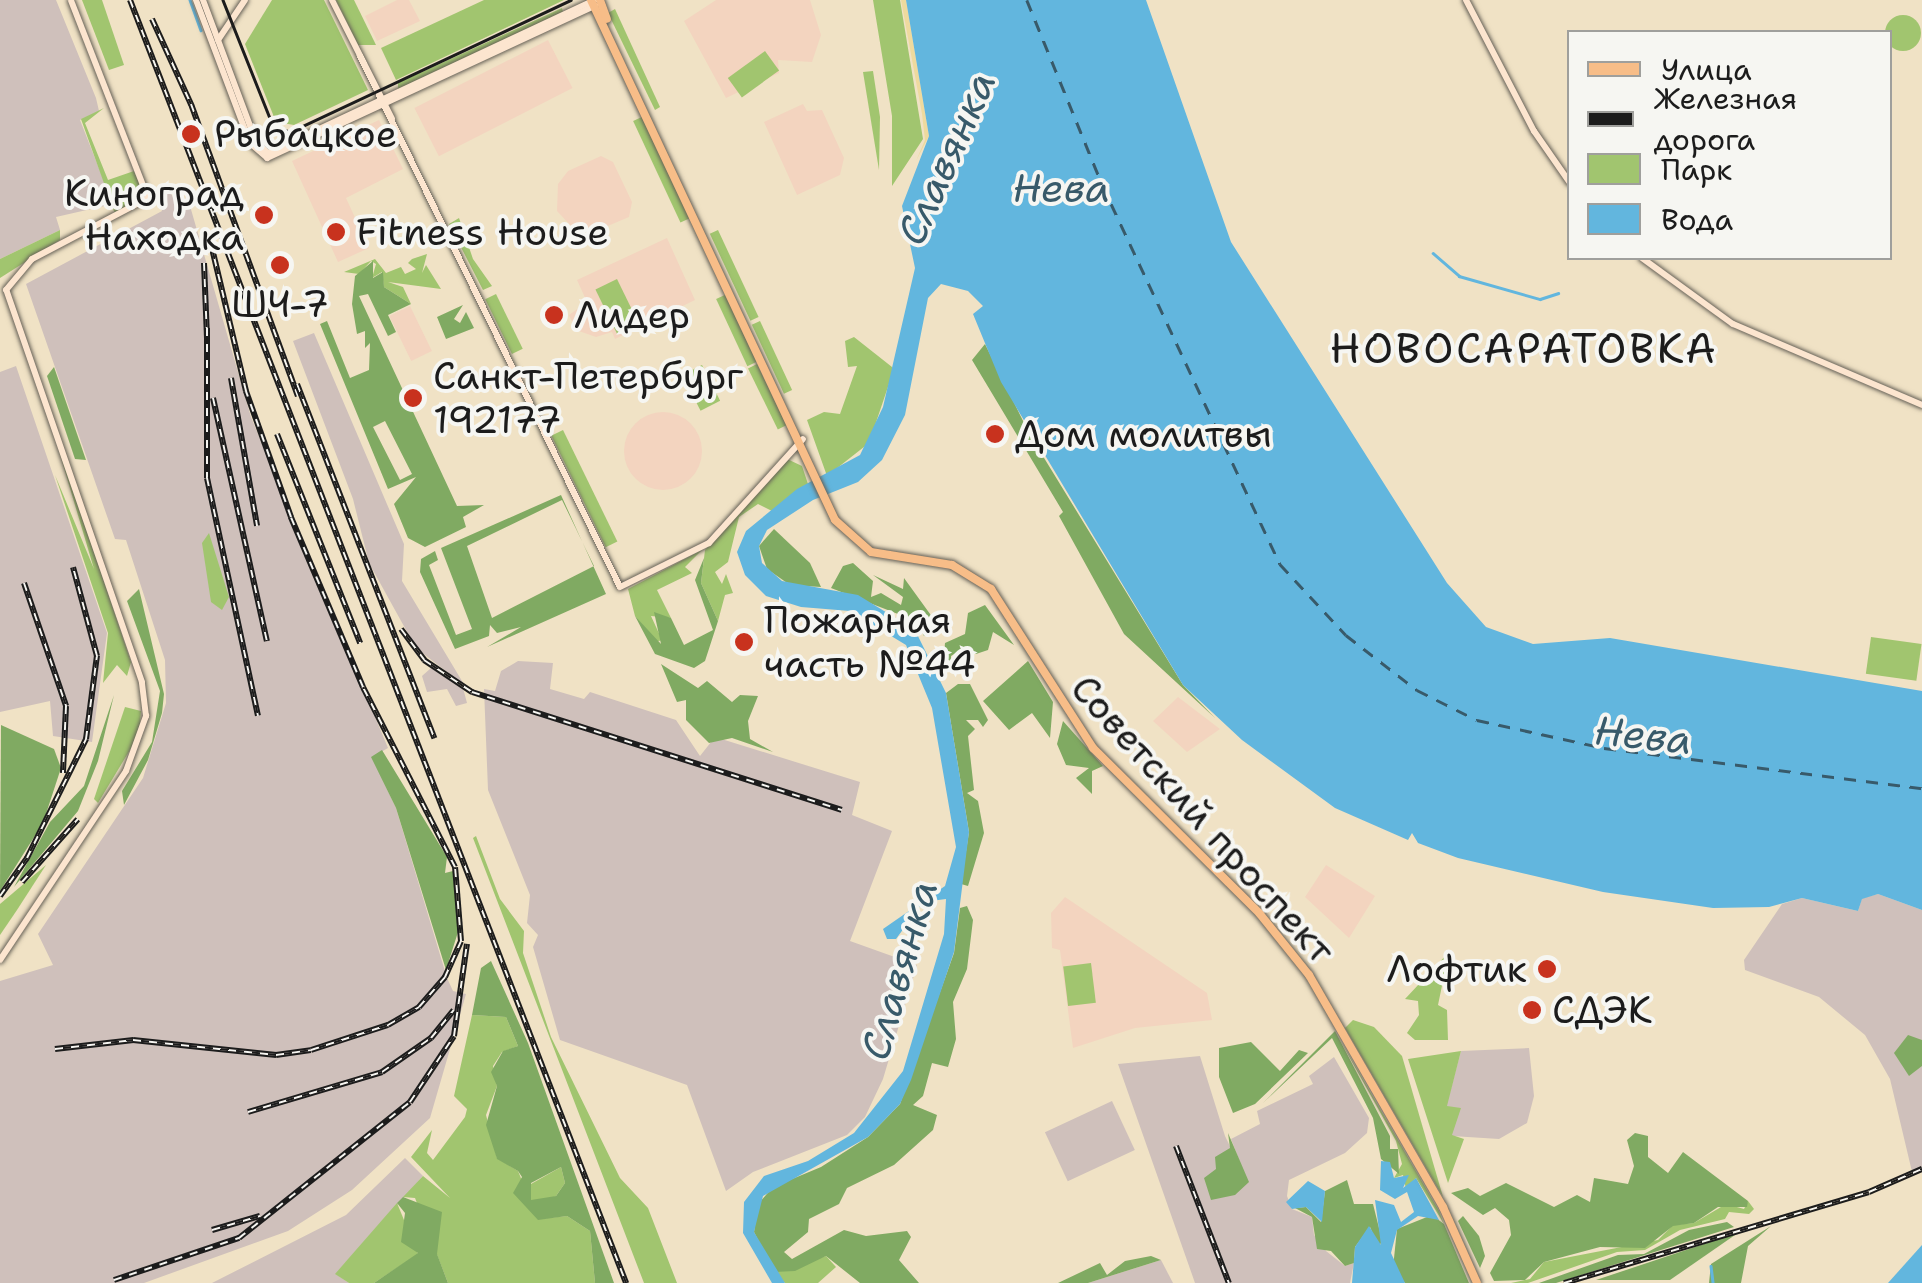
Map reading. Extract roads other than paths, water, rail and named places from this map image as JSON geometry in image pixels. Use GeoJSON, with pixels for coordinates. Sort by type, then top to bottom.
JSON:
{"type":"FeatureCollection","features":[{"type":"Feature","properties":{"kind":"main road","name":"Советский проспект"},"geometry":{"type":"LineString","coordinates":[[596,2],[831,507],[854,542],[896,557],[957,566],[992,589],[1093,748],[1286,946],[1328,1004],[1443,1208],[1476,1283]]}},
{"type":"Feature","properties":{"kind":"street"},"geometry":{"type":"LineString","coordinates":[[0,960],[132,760],[146,707],[6,285],[32,259],[148,198],[71,0]]}},
{"type":"Feature","properties":{"kind":"street"},"geometry":{"type":"LineString","coordinates":[[199,0],[260,152],[272,158],[596,2]]}},
{"type":"Feature","properties":{"kind":"street"},"geometry":{"type":"LineString","coordinates":[[215,42],[245,0]]}},
{"type":"Feature","properties":{"kind":"street"},"geometry":{"type":"LineString","coordinates":[[332,0],[620,587],[710,542],[800,440]]}},
{"type":"Feature","properties":{"kind":"street"},"geometry":{"type":"LineString","coordinates":[[1466,0],[1534,132],[1567,178]]}},
{"type":"Feature","properties":{"kind":"street"},"geometry":{"type":"LineString","coordinates":[[1645,260],[1733,324],[1922,405]]}},
{"type":"Feature","properties":{"kind":"water","name":"Нева"},"geometry":{"type":"Polygon","coordinates":[[[906,0],[1146,0],[1231,242],[1447,583],[1486,627],[1533,644],[1610,638],[1922,691],[1922,910],[1878,894],[1862,899],[1858,911],[1802,898],[1769,907],[1713,908],[1603,892],[1458,858],[1418,843],[1412,833],[1408,840],[1335,808],[1242,740],[1183,685],[1001,382],[973,314],[983,306],[968,291],[941,284],[928,298],[905,415],[882,460],[858,482],[813,500],[767,530],[759,546],[762,563],[782,581],[858,595],[915,630],[946,693],[969,832],[954,952],[911,1080],[900,1104],[868,1137],[763,1196],[754,1232],[785,1283],[772,1283],[743,1233],[744,1202],[764,1176],[808,1161],[854,1133],[903,1071],[944,934],[946,899],[923,902],[896,939],[887,939],[883,929],[945,886],[956,847],[932,708],[906,645],[850,611],[801,607],[766,596],[745,575],[737,552],[746,531],[797,489],[860,455],[883,407],[915,268],[902,206],[929,136],[906,0]]]}},
{"type":"Feature","properties":{"kind":"water"},"geometry":{"type":"Polygon","coordinates":[[[1381,1161],[1390,1162],[1394,1178],[1409,1175],[1403,1188],[1416,1178],[1439,1220],[1418,1216],[1397,1230],[1391,1253],[1405,1283],[1352,1283],[1355,1247],[1369,1226],[1381,1245],[1375,1200],[1394,1205],[1401,1222],[1414,1212],[1407,1192],[1395,1199],[1380,1190],[1381,1161]]]}},
{"type":"Feature","properties":{"kind":"water"},"geometry":{"type":"Polygon","coordinates":[[[1308,1181],[1325,1191],[1322,1222],[1306,1207],[1292,1209],[1286,1202],[1308,1181]]]}},
{"type":"Feature","properties":{"kind":"water"},"geometry":{"type":"Polygon","coordinates":[[[1922,1245],[1922,1283],[1888,1283],[1922,1245]]]}},
{"type":"Feature","properties":{"kind":"waterway"},"geometry":{"type":"LineString","coordinates":[[190,0],[201,30]]}},
{"type":"Feature","properties":{"kind":"waterway"},"geometry":{"type":"LineString","coordinates":[[1433,253],[1459,276],[1540,299],[1558,293]]}},
{"type":"Feature","properties":{"kind":"waterway"},"geometry":{"type":"LineString","coordinates":[[1711,1266],[1713,1283]]}},
{"type":"Feature","properties":{"kind":"tram line"},"geometry":{"type":"LineString","coordinates":[[223,0],[272,123],[290,132],[571,0]]}},
{"type":"Feature","properties":{"kind":"railway"},"geometry":{"type":"LineString","coordinates":[[130,0],[626,1283]]}},
{"type":"Feature","properties":{"kind":"railway"},"geometry":{"type":"LineString","coordinates":[[152,19],[191,104],[298,396]]}},
{"type":"Feature","properties":{"kind":"railway"},"geometry":{"type":"LineString","coordinates":[[55,1049],[133,1040],[276,1055],[311,1050],[388,1025],[419,1007],[445,977],[461,941],[455,867],[363,687],[291,517],[246,391],[210,240]]}},
{"type":"Feature","properties":{"kind":"railway"},"geometry":{"type":"LineString","coordinates":[[204,263],[207,338]]}},
{"type":"Feature","properties":{"kind":"railway"},"geometry":{"type":"LineString","coordinates":[[207,328],[207,478],[258,716]]}},
{"type":"Feature","properties":{"kind":"railway"},"geometry":{"type":"LineString","coordinates":[[231,378],[257,526]]}},
{"type":"Feature","properties":{"kind":"railway"},"geometry":{"type":"LineString","coordinates":[[297,384],[434,738]]}},
{"type":"Feature","properties":{"kind":"railway"},"geometry":{"type":"LineString","coordinates":[[213,398],[267,641]]}},
{"type":"Feature","properties":{"kind":"railway"},"geometry":{"type":"LineString","coordinates":[[277,434],[360,643]]}},
{"type":"Feature","properties":{"kind":"railway"},"geometry":{"type":"LineString","coordinates":[[0,896],[27,858],[86,739],[97,656],[73,567]]}},
{"type":"Feature","properties":{"kind":"railway"},"geometry":{"type":"LineString","coordinates":[[24,583],[66,706],[63,773]]}},
{"type":"Feature","properties":{"kind":"railway"},"geometry":{"type":"LineString","coordinates":[[401,629],[424,660],[472,692],[842,810]]}},
{"type":"Feature","properties":{"kind":"railway"},"geometry":{"type":"LineString","coordinates":[[22,882],[78,819]]}},
{"type":"Feature","properties":{"kind":"railway"},"geometry":{"type":"LineString","coordinates":[[114,1280],[239,1238],[410,1102],[454,1036],[467,944]]}},
{"type":"Feature","properties":{"kind":"railway"},"geometry":{"type":"LineString","coordinates":[[248,1112],[382,1072],[431,1038],[454,1010]]}},
{"type":"Feature","properties":{"kind":"railway"},"geometry":{"type":"LineString","coordinates":[[1176,1146],[1229,1283]]}},
{"type":"Feature","properties":{"kind":"railway"},"geometry":{"type":"LineString","coordinates":[[1564,1283],[1869,1192],[1922,1169]]}},
{"type":"Feature","properties":{"kind":"railway"},"geometry":{"type":"LineString","coordinates":[[212,1230],[260,1216]]}},
{"type":"Feature","properties":{"kind":"place","name":"Рыбацкое"},"geometry":{"type":"Point","coordinates":[191,134]}},
{"type":"Feature","properties":{"kind":"place","name":"Киноград Находка"},"geometry":{"type":"Point","coordinates":[264,215]}},
{"type":"Feature","properties":{"kind":"place","name":"Fitness House"},"geometry":{"type":"Point","coordinates":[336,232]}},
{"type":"Feature","properties":{"kind":"place","name":"ШЧ-7"},"geometry":{"type":"Point","coordinates":[280,265]}},
{"type":"Feature","properties":{"kind":"place","name":"Лидер"},"geometry":{"type":"Point","coordinates":[554,315]}},
{"type":"Feature","properties":{"kind":"place","name":"Санкт-Петербург 192177"},"geometry":{"type":"Point","coordinates":[413,398]}},
{"type":"Feature","properties":{"kind":"place","name":"Дом молитвы"},"geometry":{"type":"Point","coordinates":[995,434]}},
{"type":"Feature","properties":{"kind":"place","name":"Пожарная часть №44"},"geometry":{"type":"Point","coordinates":[744,642]}},
{"type":"Feature","properties":{"kind":"place","name":"Лофтик"},"geometry":{"type":"Point","coordinates":[1547,969]}},
{"type":"Feature","properties":{"kind":"place","name":"СДЭК"},"geometry":{"type":"Point","coordinates":[1532,1010]}},
{"type":"Feature","properties":{"kind":"district","name":"НОВОСАРАТОВКА"},"geometry":{"type":"Point","coordinates":[1524,348]}},
{"type":"Feature","properties":{"kind":"water label","name":"Славянка"},"geometry":{"type":"Point","coordinates":[946,158]}},
{"type":"Feature","properties":{"kind":"water label","name":"Славянка"},"geometry":{"type":"Point","coordinates":[899,970]}}]}
